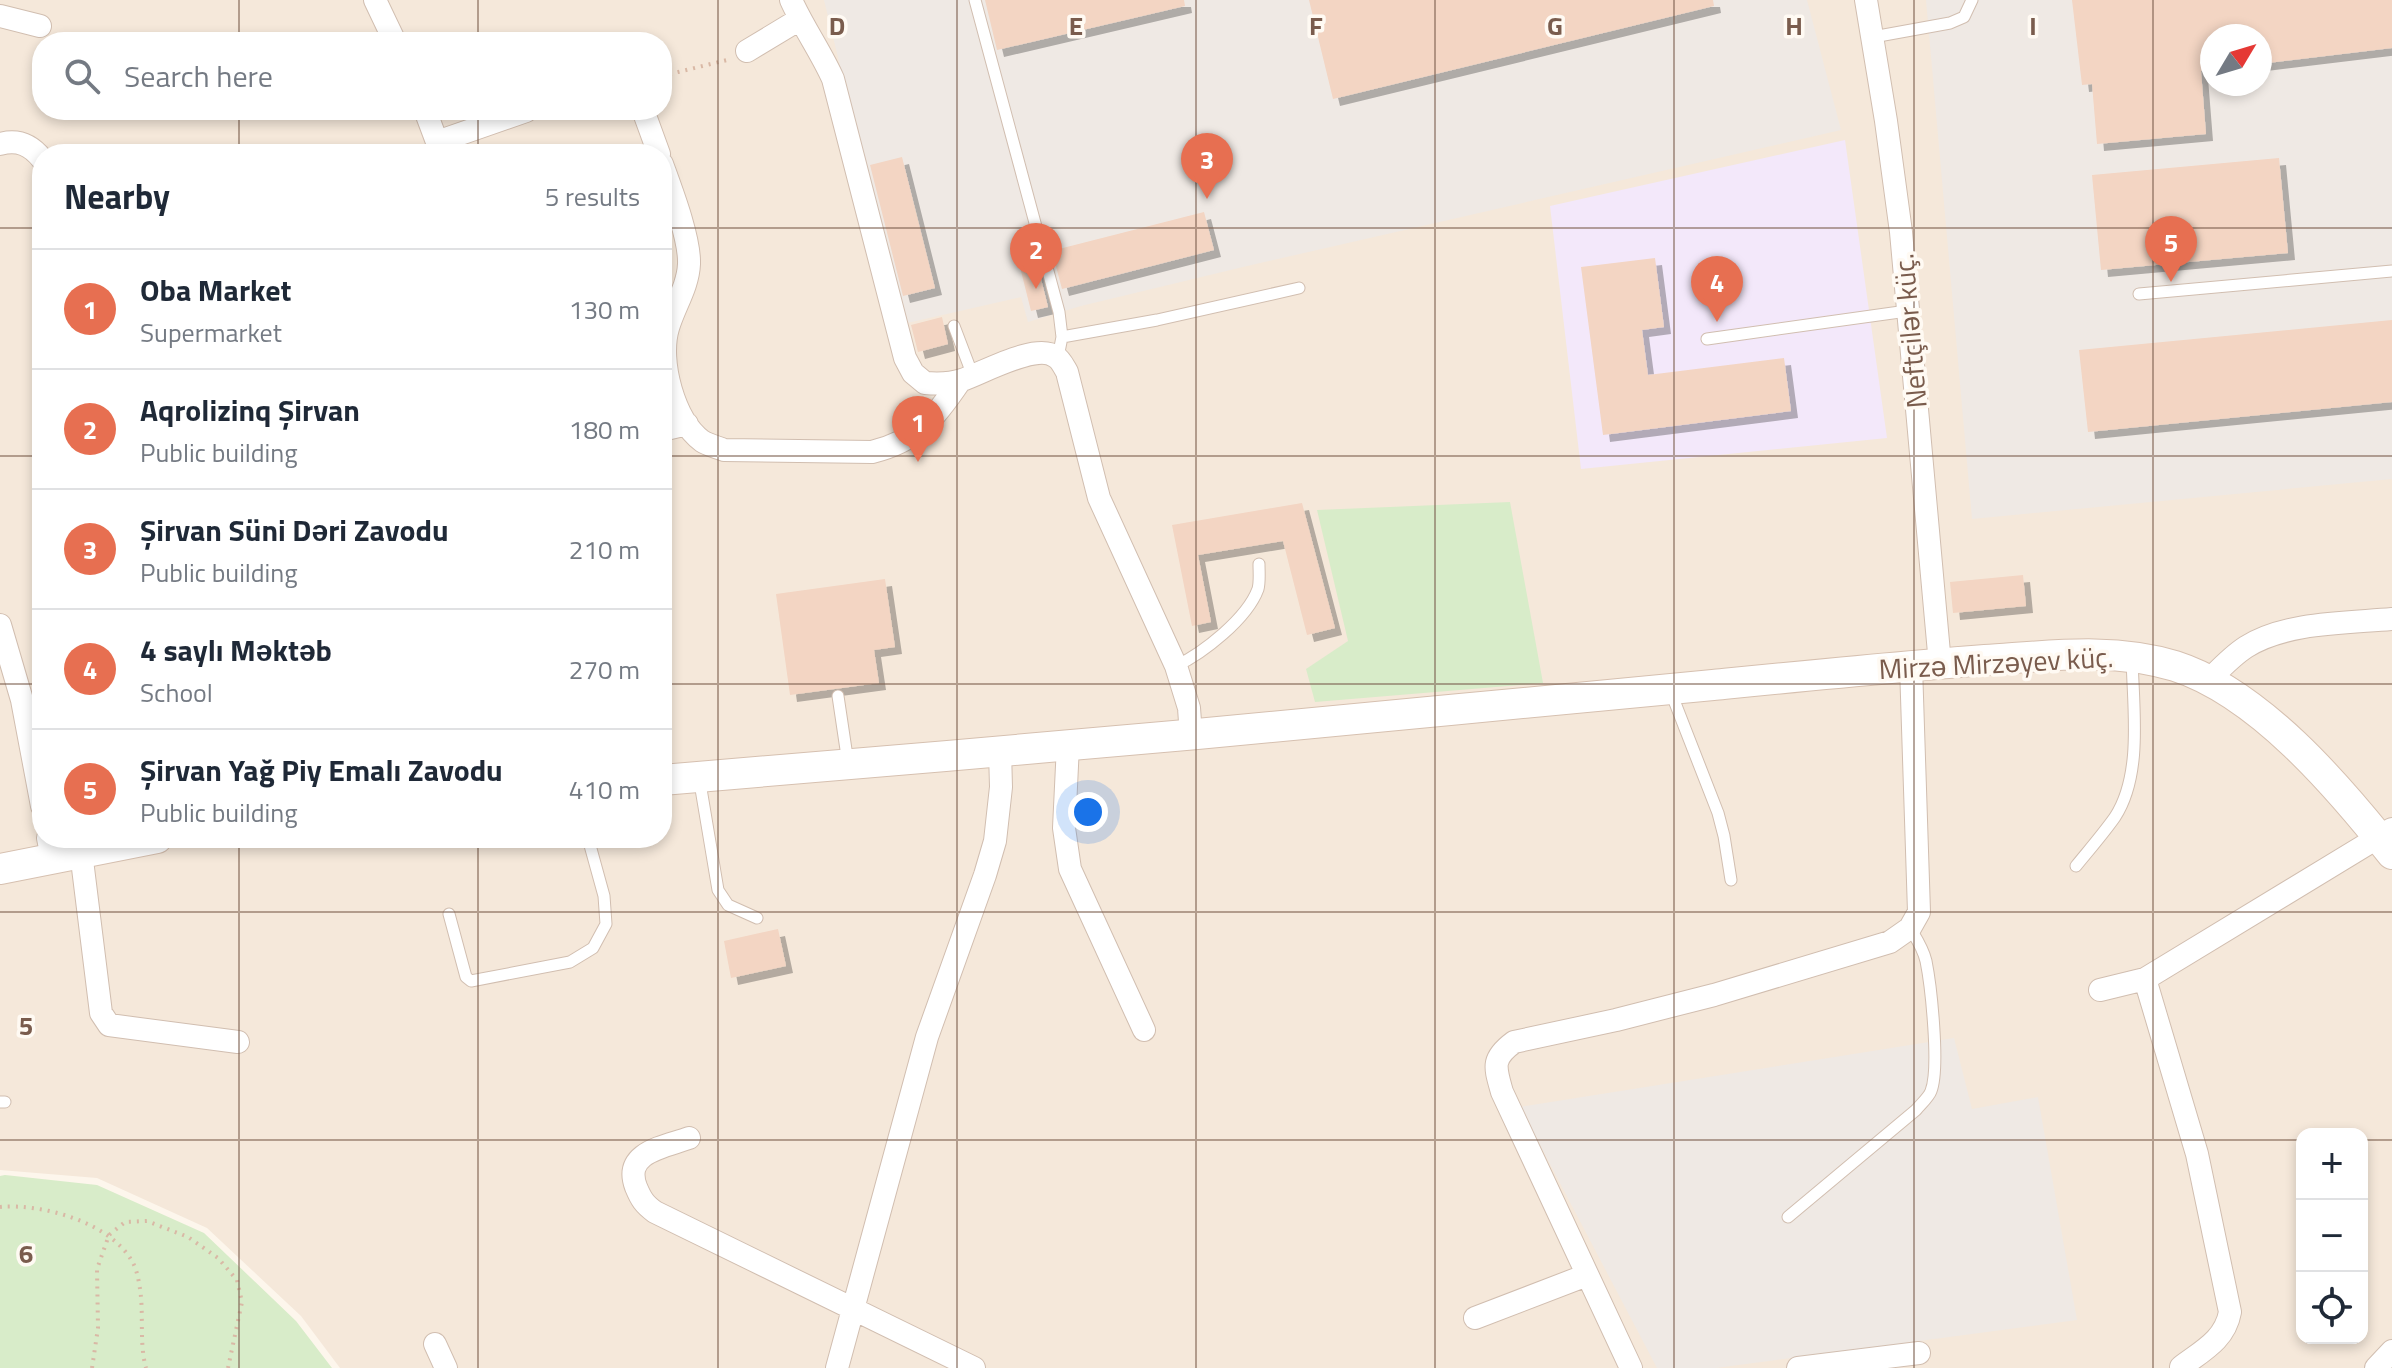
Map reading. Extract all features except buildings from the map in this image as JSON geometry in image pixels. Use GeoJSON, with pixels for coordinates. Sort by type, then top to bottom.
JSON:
{"type":"FeatureCollection","features":[{"type":"Feature","properties":{"kind":"main road","name":"Mirzə Mirzəyev küç."},"geometry":{"type":"LineString","coordinates":[[672,779],[2087,653],[2132,657],[2175,666],[2209,680],[2238,699],[2297,747],[2387,840]]}},
{"type":"Feature","properties":{"kind":"main road"},"geometry":{"type":"LineString","coordinates":[[0,869],[60,849]]}},
{"type":"Feature","properties":{"kind":"street","name":"Neftçilər küç."},"geometry":{"type":"LineString","coordinates":[[1866,0],[1901,232],[1926,665],[1919,912],[1910,928]]}},
{"type":"Feature","properties":{"kind":"street"},"geometry":{"type":"LineString","coordinates":[[378,1],[391,32]]}},
{"type":"Feature","properties":{"kind":"street"},"geometry":{"type":"LineString","coordinates":[[747,51],[795,10],[820,51],[833,79],[905,358],[913,373],[925,383],[941,384],[966,378],[1031,353],[1048,353],[1060,347],[1099,498],[1176,666],[1189,708],[1191,735]]}},
{"type":"Feature","properties":{"kind":"street"},"geometry":{"type":"LineString","coordinates":[[0,16],[40,26]]}},
{"type":"Feature","properties":{"kind":"street"},"geometry":{"type":"LineString","coordinates":[[428,120],[437,144]]}},
{"type":"Feature","properties":{"kind":"street"},"geometry":{"type":"LineString","coordinates":[[448,144],[505,120]]}},
{"type":"Feature","properties":{"kind":"street"},"geometry":{"type":"LineString","coordinates":[[647,120],[655,144]]}},
{"type":"Feature","properties":{"kind":"street"},"geometry":{"type":"LineString","coordinates":[[0,144],[23,143],[32,151]]}},
{"type":"Feature","properties":{"kind":"street"},"geometry":{"type":"LineString","coordinates":[[672,196],[689,263],[672,318]]}},
{"type":"Feature","properties":{"kind":"street"},"geometry":{"type":"LineString","coordinates":[[672,392],[687,424],[702,441],[724,450],[872,452],[894,447],[917,433],[939,413],[966,378]]}},
{"type":"Feature","properties":{"kind":"street"},"geometry":{"type":"LineString","coordinates":[[672,428],[687,424]]}},
{"type":"Feature","properties":{"kind":"street"},"geometry":{"type":"LineString","coordinates":[[2209,680],[2249,645],[2277,634],[2308,627],[2392,619]]}},
{"type":"Feature","properties":{"kind":"street"},"geometry":{"type":"LineString","coordinates":[[0,625],[22,700],[32,753]]}},
{"type":"Feature","properties":{"kind":"street"},"geometry":{"type":"LineString","coordinates":[[1068,745],[1064,828],[1070,869],[1144,1030]]}},
{"type":"Feature","properties":{"kind":"street"},"geometry":{"type":"LineString","coordinates":[[837,1368],[927,1037],[995,841],[1001,787],[1000,751]]}},
{"type":"Feature","properties":{"kind":"street"},"geometry":{"type":"LineString","coordinates":[[2100,990],[2145,979],[2387,840]]}},
{"type":"Feature","properties":{"kind":"street"},"geometry":{"type":"LineString","coordinates":[[60,849],[101,1013],[109,1025],[238,1042]]}},
{"type":"Feature","properties":{"kind":"street"},"geometry":{"type":"LineString","coordinates":[[1631,1368],[1502,1092],[1495,1065],[1501,1052],[1514,1042],[1714,995],[1890,942],[1910,928]]}},
{"type":"Feature","properties":{"kind":"street"},"geometry":{"type":"LineString","coordinates":[[2145,979],[2197,1154],[2230,1312],[2228,1326],[2217,1340],[2181,1367]]}},
{"type":"Feature","properties":{"kind":"street"},"geometry":{"type":"LineString","coordinates":[[689,1138],[640,1157],[633,1166],[633,1179],[642,1202],[655,1212],[974,1368]]}},
{"type":"Feature","properties":{"kind":"street"},"geometry":{"type":"LineString","coordinates":[[1475,1318],[1587,1275]]}},
{"type":"Feature","properties":{"kind":"street"},"geometry":{"type":"LineString","coordinates":[[435,1344],[446,1368]]}},
{"type":"Feature","properties":{"kind":"street"},"geometry":{"type":"LineString","coordinates":[[2376,1368],[2392,1351]]}},
{"type":"Feature","properties":{"kind":"street"},"geometry":{"type":"LineString","coordinates":[[1798,1368],[1919,1353]]}},
{"type":"Feature","properties":{"kind":"lane"},"geometry":{"type":"LineString","coordinates":[[975,0],[1059,312],[1060,347],[1157,320],[1299,288]]}},
{"type":"Feature","properties":{"kind":"lane"},"geometry":{"type":"LineString","coordinates":[[1873,37],[1950,23],[1964,17],[1972,0]]}},
{"type":"Feature","properties":{"kind":"lane"},"geometry":{"type":"LineString","coordinates":[[2139,294],[2392,271]]}},
{"type":"Feature","properties":{"kind":"lane"},"geometry":{"type":"LineString","coordinates":[[1707,339],[1907,311]]}},
{"type":"Feature","properties":{"kind":"lane"},"geometry":{"type":"LineString","coordinates":[[954,326],[966,378]]}},
{"type":"Feature","properties":{"kind":"lane"},"geometry":{"type":"LineString","coordinates":[[1176,666],[1212,644],[1245,609],[1259,588],[1259,564]]}},
{"type":"Feature","properties":{"kind":"lane"},"geometry":{"type":"LineString","coordinates":[[2076,866],[2116,815],[2128,786],[2134,759],[2132,657]]}},
{"type":"Feature","properties":{"kind":"lane"},"geometry":{"type":"LineString","coordinates":[[1670,689],[1718,813],[1731,880]]}},
{"type":"Feature","properties":{"kind":"lane"},"geometry":{"type":"LineString","coordinates":[[838,696],[848,764]]}},
{"type":"Feature","properties":{"kind":"lane"},"geometry":{"type":"LineString","coordinates":[[699,777],[718,890],[728,905],[757,918]]}},
{"type":"Feature","properties":{"kind":"lane"},"geometry":{"type":"LineString","coordinates":[[449,914],[466,977],[471,981],[570,962],[593,948],[606,924],[604,896],[591,848]]}},
{"type":"Feature","properties":{"kind":"lane"},"geometry":{"type":"LineString","coordinates":[[1788,1217],[1916,1110],[1931,1092],[1935,1041],[1926,961],[1921,945],[1910,928]]}},
{"type":"Feature","properties":{"kind":"path"},"geometry":{"type":"LineString","coordinates":[[672,74],[724,61],[747,51]]}},
{"type":"Feature","properties":{"kind":"path"},"geometry":{"type":"LineString","coordinates":[[0,1207],[19,1205],[77,1218],[109,1235],[134,1264],[140,1288],[146,1368]]}},
{"type":"Feature","properties":{"kind":"path"},"geometry":{"type":"LineString","coordinates":[[92,1368],[98,1328],[97,1269],[109,1235],[125,1222],[147,1221],[188,1237],[218,1258],[237,1280],[242,1302],[228,1368]]}},
{"type":"Feature","properties":{"kind":"shaded area"},"geometry":{"type":"Polygon","coordinates":[[[0,0],[2392,0],[2392,1368],[340,1368],[301,1316],[207,1228],[97,1178],[0,1170],[0,0]]]}},
{"type":"Feature","properties":{"kind":"shaded area"},"geometry":{"type":"Polygon","coordinates":[[[824,0],[1807,0],[1841,130],[1243,267],[1028,322],[1021,297],[903,324],[824,0]]]}},
{"type":"Feature","properties":{"kind":"shaded area"},"geometry":{"type":"Polygon","coordinates":[[[1926,0],[2392,0],[2392,479],[1972,519],[1926,0]]]}},
{"type":"Feature","properties":{"kind":"shaded area"},"geometry":{"type":"Polygon","coordinates":[[[1845,140],[1887,438],[1581,469],[1550,206],[1845,140]]]}},
{"type":"Feature","properties":{"kind":"shaded area"},"geometry":{"type":"Polygon","coordinates":[[[1954,1038],[1972,1109],[2038,1097],[2077,1320],[1716,1368],[1657,1368],[1520,1107],[1954,1038]]]}},
{"type":"Feature","properties":{"kind":"green space"},"geometry":{"type":"Polygon","coordinates":[[[1510,502],[1543,683],[1315,702],[1306,669],[1348,641],[1317,510],[1510,502]]]}},
{"type":"Feature","properties":{"kind":"green space"},"geometry":{"type":"Polygon","coordinates":[[[0,1176],[97,1185],[204,1233],[296,1321],[332,1368],[0,1368],[0,1176]]]}},
{"type":"Feature","properties":{"kind":"place","name":"Şirvan Süni Dəri Zavodu"},"geometry":{"type":"Point","coordinates":[1207,199]}},
{"type":"Feature","properties":{"kind":"place","name":"Şirvan Yağ Piy Emalı Zavodu"},"geometry":{"type":"Point","coordinates":[2171,282]}},
{"type":"Feature","properties":{"kind":"place","name":"Aqrolizinq Şirvan"},"geometry":{"type":"Point","coordinates":[1036,289]}},
{"type":"Feature","properties":{"kind":"place","name":"4 saylı Məktəb"},"geometry":{"type":"Point","coordinates":[1717,322]}},
{"type":"Feature","properties":{"kind":"place","name":"Oba Market"},"geometry":{"type":"Point","coordinates":[918,462]}}]}
